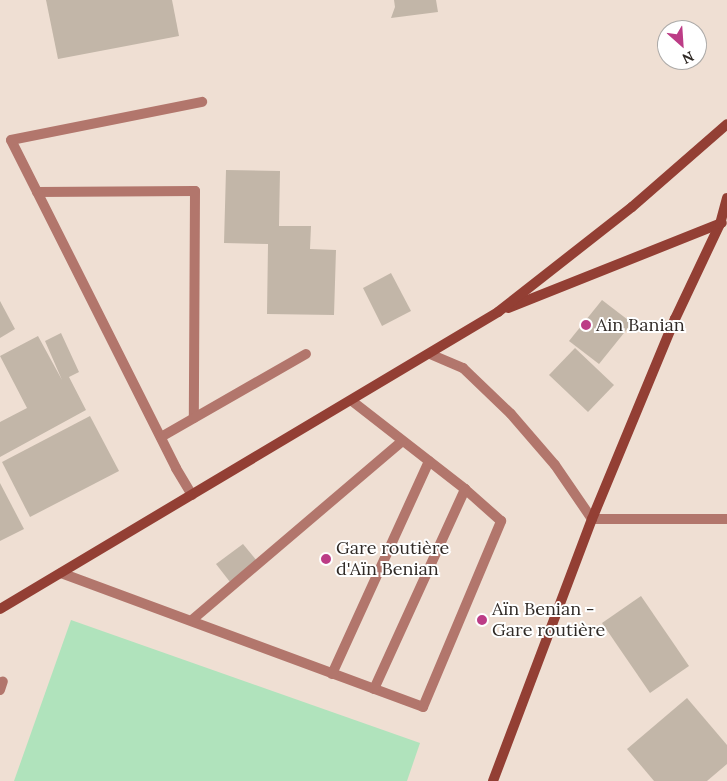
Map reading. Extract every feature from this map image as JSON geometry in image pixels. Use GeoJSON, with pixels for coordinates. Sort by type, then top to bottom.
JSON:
{"type":"FeatureCollection","features":[{"type":"Feature","properties":{"kind":"street"},"geometry":{"type":"LineString","coordinates":[[192,495],[11,140],[202,102]]}},
{"type":"Feature","properties":{"kind":"street"},"geometry":{"type":"LineString","coordinates":[[0,609],[498,312],[632,207],[727,124]]}},
{"type":"Feature","properties":{"kind":"street"},"geometry":{"type":"LineString","coordinates":[[37,192],[196,191],[194,418]]}},
{"type":"Feature","properties":{"kind":"street"},"geometry":{"type":"LineString","coordinates":[[493,781],[592,519],[675,319],[723,222],[727,198]]}},
{"type":"Feature","properties":{"kind":"street"},"geometry":{"type":"LineString","coordinates":[[498,312],[723,222]]}},
{"type":"Feature","properties":{"kind":"street"},"geometry":{"type":"LineString","coordinates":[[161,437],[306,354]]}},
{"type":"Feature","properties":{"kind":"street"},"geometry":{"type":"LineString","coordinates":[[430,354],[463,368],[511,414],[555,465],[592,519]]}},
{"type":"Feature","properties":{"kind":"street"},"geometry":{"type":"LineString","coordinates":[[61,573],[423,707],[501,521],[465,489],[352,400]]}},
{"type":"Feature","properties":{"kind":"street"},"geometry":{"type":"LineString","coordinates":[[192,620],[402,440]]}},
{"type":"Feature","properties":{"kind":"street"},"geometry":{"type":"LineString","coordinates":[[332,674],[429,461]]}},
{"type":"Feature","properties":{"kind":"street"},"geometry":{"type":"LineString","coordinates":[[374,689],[465,489]]}},
{"type":"Feature","properties":{"kind":"street"},"geometry":{"type":"LineString","coordinates":[[592,519],[727,519]]}},
{"type":"Feature","properties":{"kind":"green space"},"geometry":{"type":"Polygon","coordinates":[[[71,620],[420,743],[407,781],[14,781],[71,620]]]}},
{"type":"Feature","properties":{"kind":"building"},"geometry":{"type":"Polygon","coordinates":[[[46,0],[172,0],[179,36],[58,59],[46,0]]]}},
{"type":"Feature","properties":{"kind":"building"},"geometry":{"type":"Polygon","coordinates":[[[394,0],[436,0],[438,12],[391,18],[395,7],[394,0]]]}},
{"type":"Feature","properties":{"kind":"building"},"geometry":{"type":"Polygon","coordinates":[[[226,170],[280,171],[279,226],[311,226],[310,249],[336,250],[334,315],[267,314],[268,244],[224,243],[226,170]]]}},
{"type":"Feature","properties":{"kind":"building"},"geometry":{"type":"Polygon","coordinates":[[[391,273],[411,311],[382,326],[363,288],[391,273]]]}},
{"type":"Feature","properties":{"kind":"building"},"geometry":{"type":"Polygon","coordinates":[[[602,300],[632,323],[599,364],[569,341],[602,300]]]}},
{"type":"Feature","properties":{"kind":"building"},"geometry":{"type":"Polygon","coordinates":[[[0,301],[15,329],[0,338],[0,301]]]}},
{"type":"Feature","properties":{"kind":"building"},"geometry":{"type":"Polygon","coordinates":[[[61,333],[79,372],[69,377],[86,410],[0,457],[0,422],[27,408],[0,356],[38,336],[62,380],[45,341],[61,333]]]}},
{"type":"Feature","properties":{"kind":"building"},"geometry":{"type":"Polygon","coordinates":[[[575,348],[614,385],[588,412],[549,375],[575,348]]]}},
{"type":"Feature","properties":{"kind":"building"},"geometry":{"type":"Polygon","coordinates":[[[90,416],[119,471],[30,517],[2,462],[90,416]]]}},
{"type":"Feature","properties":{"kind":"building"},"geometry":{"type":"Polygon","coordinates":[[[0,483],[24,529],[0,541],[0,483]]]}},
{"type":"Feature","properties":{"kind":"building"},"geometry":{"type":"Polygon","coordinates":[[[243,544],[257,561],[230,582],[216,564],[243,544]]]}},
{"type":"Feature","properties":{"kind":"building"},"geometry":{"type":"Polygon","coordinates":[[[641,596],[689,666],[650,693],[602,623],[641,596]]]}},
{"type":"Feature","properties":{"kind":"building"},"geometry":{"type":"Polygon","coordinates":[[[687,698],[727,745],[727,764],[707,781],[654,781],[627,749],[687,698]]]}},
{"type":"Feature","properties":{"kind":"place","name":"Ain Banian"},"geometry":{"type":"Point","coordinates":[586,325]}},
{"type":"Feature","properties":{"kind":"place","name":"Gare routière d'Aïn Benian"},"geometry":{"type":"Point","coordinates":[326,559]}},
{"type":"Feature","properties":{"kind":"place","name":"Aïn Benian - Gare routière"},"geometry":{"type":"Point","coordinates":[482,620]}}]}
